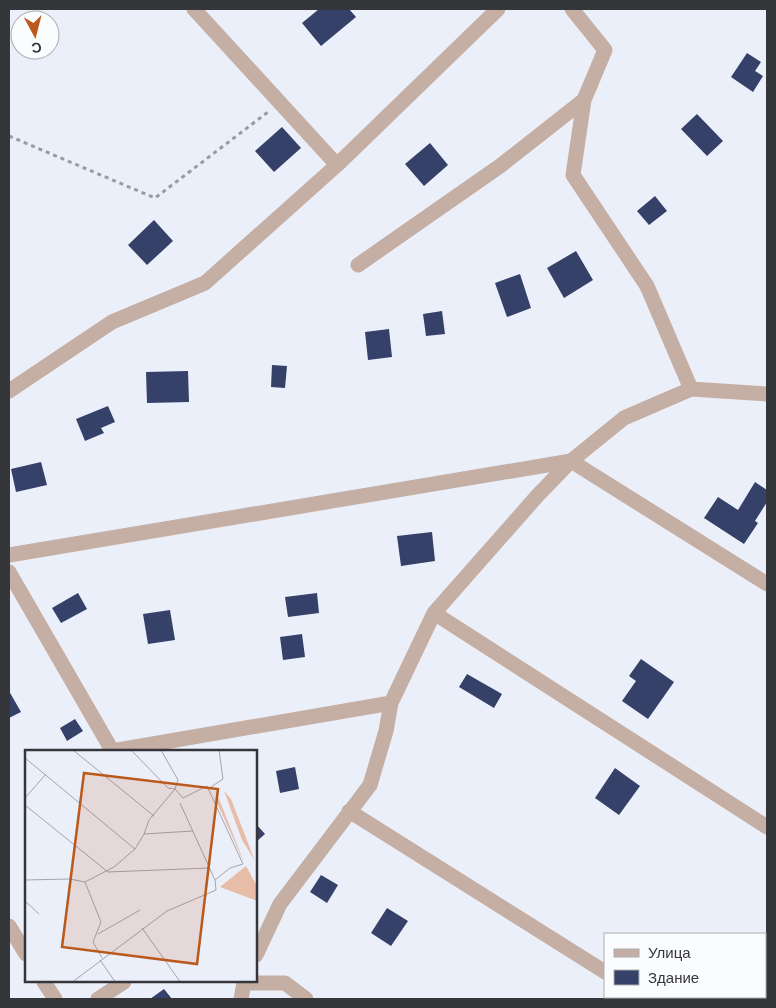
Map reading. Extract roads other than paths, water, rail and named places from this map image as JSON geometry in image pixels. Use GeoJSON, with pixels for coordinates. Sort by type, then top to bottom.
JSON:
{"type":"FeatureCollection","features":[{"type":"Feature","properties":{"kind":"street"},"geometry":{"type":"LineString","coordinates":[[194,9],[337,164]]}},
{"type":"Feature","properties":{"kind":"street"},"geometry":{"type":"LineString","coordinates":[[9,391],[112,322],[205,283],[337,164],[498,9]]}},
{"type":"Feature","properties":{"kind":"street"},"geometry":{"type":"LineString","coordinates":[[572,9],[604,50],[584,100],[573,175],[647,286],[691,389]]}},
{"type":"Feature","properties":{"kind":"street"},"geometry":{"type":"LineString","coordinates":[[358,265],[500,166],[584,100]]}},
{"type":"Feature","properties":{"kind":"street"},"geometry":{"type":"LineString","coordinates":[[258,951],[280,904],[348,811],[370,785],[386,731],[391,703],[434,613],[538,495],[571,461],[624,418],[691,389],[767,394]]}},
{"type":"Feature","properties":{"kind":"street"},"geometry":{"type":"LineString","coordinates":[[9,555],[571,461],[767,584]]}},
{"type":"Feature","properties":{"kind":"street"},"geometry":{"type":"LineString","coordinates":[[9,572],[111,750]]}},
{"type":"Feature","properties":{"kind":"street"},"geometry":{"type":"LineString","coordinates":[[434,613],[767,827]]}},
{"type":"Feature","properties":{"kind":"street"},"geometry":{"type":"LineString","coordinates":[[123,750],[391,703]]}},
{"type":"Feature","properties":{"kind":"street"},"geometry":{"type":"LineString","coordinates":[[348,811],[604,971]]}},
{"type":"Feature","properties":{"kind":"street"},"geometry":{"type":"LineString","coordinates":[[9,926],[25,952]]}},
{"type":"Feature","properties":{"kind":"street"},"geometry":{"type":"LineString","coordinates":[[258,982],[285,983],[306,999]]}},
{"type":"Feature","properties":{"kind":"street"},"geometry":{"type":"LineString","coordinates":[[45,983],[54,999]]}},
{"type":"Feature","properties":{"kind":"street"},"geometry":{"type":"LineString","coordinates":[[98,999],[122,983]]}},
{"type":"Feature","properties":{"kind":"street"},"geometry":{"type":"LineString","coordinates":[[241,999],[244,983]]}}]}
